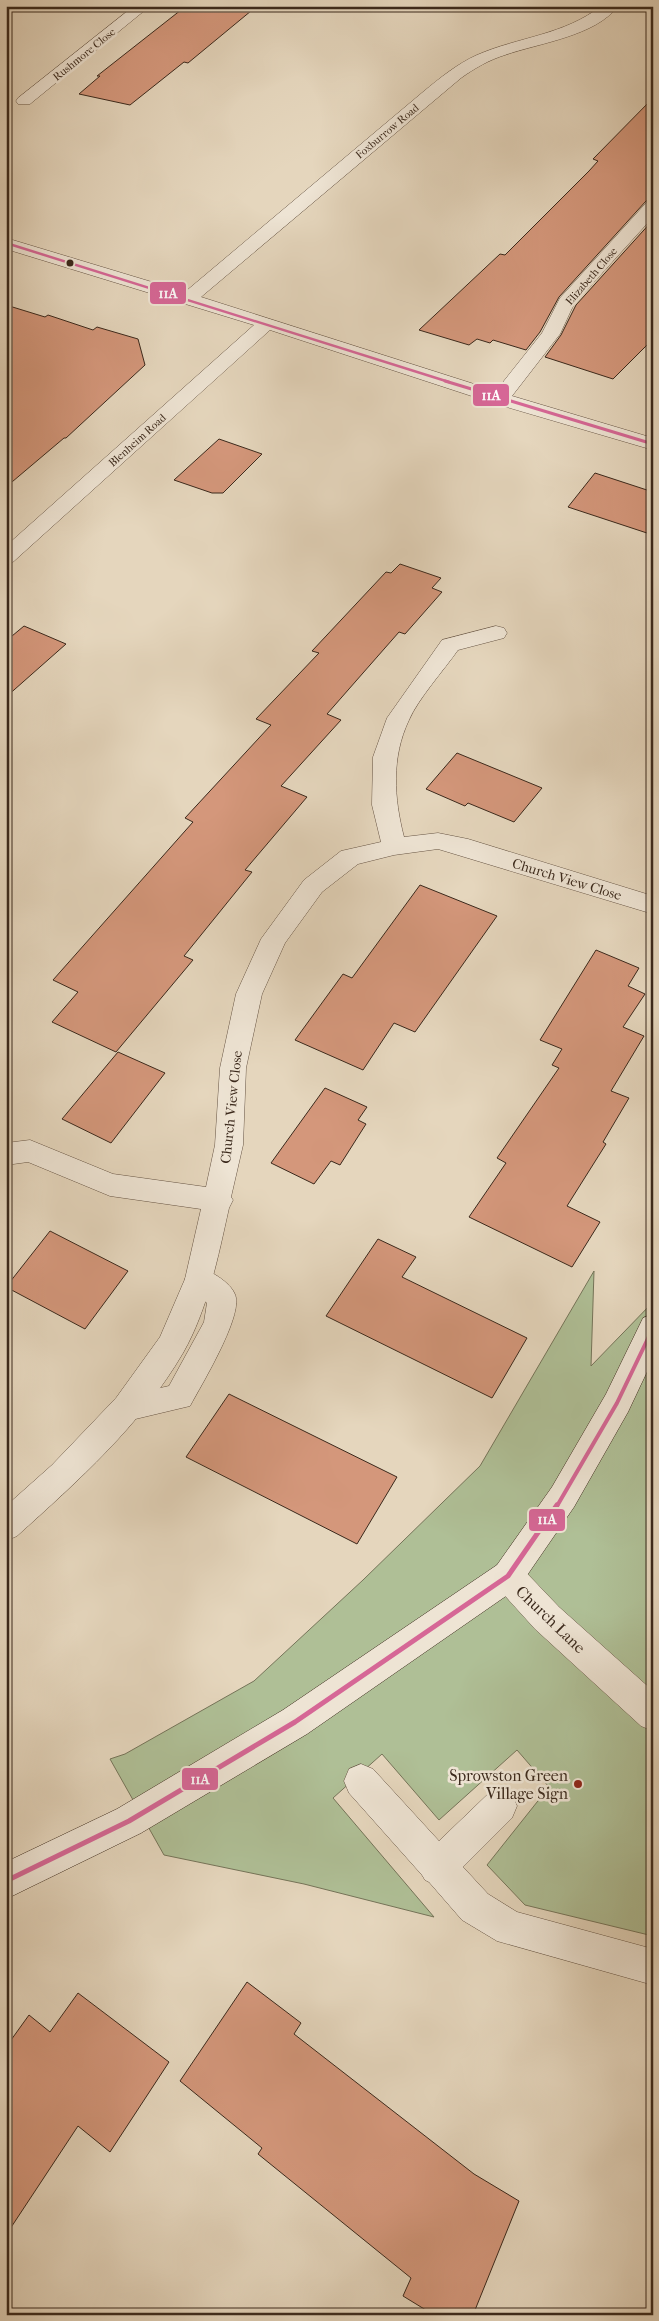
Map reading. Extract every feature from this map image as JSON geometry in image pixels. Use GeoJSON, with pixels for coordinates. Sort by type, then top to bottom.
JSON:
{"type":"FeatureCollection","features":[{"type":"Feature","properties":{"kind":"street"},"geometry":{"type":"LineString","coordinates":[[117,6],[140,9]]}},
{"type":"Feature","properties":{"kind":"street","name":"Foxburrow Road"},"geometry":{"type":"LineString","coordinates":[[188,299],[384,132],[462,69],[484,57],[552,37],[587,23],[605,7]]}},
{"type":"Feature","properties":{"kind":"street","name":"Rushmore Close"},"geometry":{"type":"LineString","coordinates":[[24,102],[140,9]]}},
{"type":"Feature","properties":{"kind":"street","name":"Elizabeth Close"},"geometry":{"type":"LineString","coordinates":[[500,399],[551,334],[566,302],[653,206]]}},
{"type":"Feature","properties":{"kind":"street"},"geometry":{"type":"LineString","coordinates":[[6,243],[267,323],[500,399],[653,444]]}},
{"type":"Feature","properties":{"kind":"street","name":"Blenheim Road"},"geometry":{"type":"LineString","coordinates":[[6,558],[267,323]]}},
{"type":"Feature","properties":{"kind":"street"},"geometry":{"type":"LineString","coordinates":[[394,846],[384,805],[385,757],[398,718],[450,645],[496,633]]}},
{"type":"Feature","properties":{"kind":"street","name":"Church View Close"},"geometry":{"type":"LineString","coordinates":[[6,1526],[63,1475],[127,1408],[179,1397],[218,1323],[222,1298],[199,1279],[219,1200],[229,1145],[233,1068],[247,1003],[274,939],[313,886],[350,857],[394,846],[438,842],[468,848],[653,905]]}},
{"type":"Feature","properties":{"kind":"street"},"geometry":{"type":"LineString","coordinates":[[6,1154],[30,1151],[110,1185],[219,1200]]}},
{"type":"Feature","properties":{"kind":"street"},"geometry":{"type":"LineString","coordinates":[[508,1576],[563,1497],[617,1403],[653,1328]]}},
{"type":"Feature","properties":{"kind":"street","name":"Church Lane"},"geometry":{"type":"LineString","coordinates":[[6,1881],[129,1821],[295,1722],[508,1576],[547,1618],[653,1714]]}},
{"type":"Feature","properties":{"kind":"street"},"geometry":{"type":"LineString","coordinates":[[362,1781],[437,1868],[475,1908],[510,1928],[653,1967]]}},
{"type":"Feature","properties":{"kind":"street"},"geometry":{"type":"LineString","coordinates":[[437,1868],[500,1806]]}},
{"type":"Feature","properties":{"kind":"green space"},"geometry":{"type":"Polygon","coordinates":[[[594,1271],[591,1366],[653,1302],[653,1936],[525,1905],[487,1865],[549,1787],[517,1750],[439,1820],[382,1754],[333,1798],[434,1917],[304,1884],[164,1855],[110,1759],[125,1754],[254,1681],[363,1580],[480,1466],[594,1271]]]}},
{"type":"Feature","properties":{"kind":"building"},"geometry":{"type":"Polygon","coordinates":[[[186,6],[257,6],[188,63],[184,62],[130,105],[79,94],[100,76],[97,76],[186,6]]]}},
{"type":"Feature","properties":{"kind":"building"},"geometry":{"type":"Polygon","coordinates":[[[653,98],[653,199],[646,201],[559,297],[540,332],[526,350],[493,340],[490,343],[477,339],[469,345],[419,330],[500,254],[505,255],[589,171],[598,161],[593,159],[653,98]]]}},
{"type":"Feature","properties":{"kind":"building"},"geometry":{"type":"Polygon","coordinates":[[[653,220],[653,339],[613,379],[545,357],[561,335],[576,305],[653,220]]]}},
{"type":"Feature","properties":{"kind":"building"},"geometry":{"type":"Polygon","coordinates":[[[6,305],[45,317],[48,315],[93,330],[97,327],[138,339],[145,365],[66,438],[6,487],[6,305]]]}},
{"type":"Feature","properties":{"kind":"building"},"geometry":{"type":"Polygon","coordinates":[[[219,439],[262,454],[223,493],[212,493],[174,480],[219,439]]]}},
{"type":"Feature","properties":{"kind":"building"},"geometry":{"type":"Polygon","coordinates":[[[595,473],[653,492],[653,535],[568,507],[595,473]]]}},
{"type":"Feature","properties":{"kind":"building"},"geometry":{"type":"Polygon","coordinates":[[[400,564],[441,578],[432,588],[442,592],[405,634],[399,632],[327,714],[341,720],[281,786],[307,797],[245,870],[252,872],[184,956],[193,960],[116,1052],[52,1022],[78,992],[53,980],[193,822],[185,818],[271,725],[256,719],[319,653],[312,651],[386,572],[391,573],[400,564]]]}},
{"type":"Feature","properties":{"kind":"building"},"geometry":{"type":"Polygon","coordinates":[[[24,626],[66,644],[6,697],[6,641],[24,626]]]}},
{"type":"Feature","properties":{"kind":"building"},"geometry":{"type":"Polygon","coordinates":[[[457,753],[542,788],[514,822],[468,803],[465,806],[426,789],[457,753]]]}},
{"type":"Feature","properties":{"kind":"building"},"geometry":{"type":"Polygon","coordinates":[[[420,885],[497,916],[415,1032],[394,1023],[363,1070],[295,1040],[343,974],[352,978],[420,885]]]}},
{"type":"Feature","properties":{"kind":"building"},"geometry":{"type":"Polygon","coordinates":[[[596,950],[639,968],[628,986],[645,994],[623,1027],[644,1036],[611,1091],[629,1098],[603,1142],[606,1144],[567,1206],[600,1222],[572,1267],[469,1217],[506,1163],[497,1158],[559,1068],[552,1065],[562,1049],[540,1040],[596,950]]]}},
{"type":"Feature","properties":{"kind":"building"},"geometry":{"type":"Polygon","coordinates":[[[118,1052],[165,1073],[111,1143],[62,1119],[118,1052]]]}},
{"type":"Feature","properties":{"kind":"building"},"geometry":{"type":"Polygon","coordinates":[[[325,1088],[367,1107],[358,1120],[366,1124],[340,1165],[331,1161],[314,1184],[271,1163],[325,1088]]]}},
{"type":"Feature","properties":{"kind":"building"},"geometry":{"type":"Polygon","coordinates":[[[50,1231],[128,1271],[85,1329],[6,1287],[50,1231]]]}},
{"type":"Feature","properties":{"kind":"building"},"geometry":{"type":"Polygon","coordinates":[[[378,1239],[416,1257],[402,1277],[527,1338],[492,1398],[326,1316],[378,1239]]]}},
{"type":"Feature","properties":{"kind":"building"},"geometry":{"type":"Polygon","coordinates":[[[229,1394],[397,1477],[357,1544],[186,1457],[229,1394]]]}},
{"type":"Feature","properties":{"kind":"building"},"geometry":{"type":"Polygon","coordinates":[[[247,1982],[301,2023],[294,2034],[474,2174],[519,2201],[473,2315],[434,2315],[403,2296],[411,2278],[258,2154],[262,2148],[180,2081],[247,1982]]]}},
{"type":"Feature","properties":{"kind":"building"},"geometry":{"type":"Polygon","coordinates":[[[78,1993],[169,2062],[110,2152],[78,2126],[6,2235],[6,2047],[29,2015],[50,2032],[78,1993]]]}},
{"type":"Feature","properties":{"kind":"transit line","name":"11A"},"geometry":{"type":"LineString","coordinates":[[6,243],[653,444]]}},
{"type":"Feature","properties":{"kind":"transit line","name":"11A"},"geometry":{"type":"LineString","coordinates":[[6,1881],[129,1821],[295,1722],[508,1576],[563,1497],[617,1403],[653,1328]]}},
{"type":"Feature","properties":{"kind":"place","name":"Sprowston Green Village Sign"},"geometry":{"type":"Point","coordinates":[578,1784]}}]}
